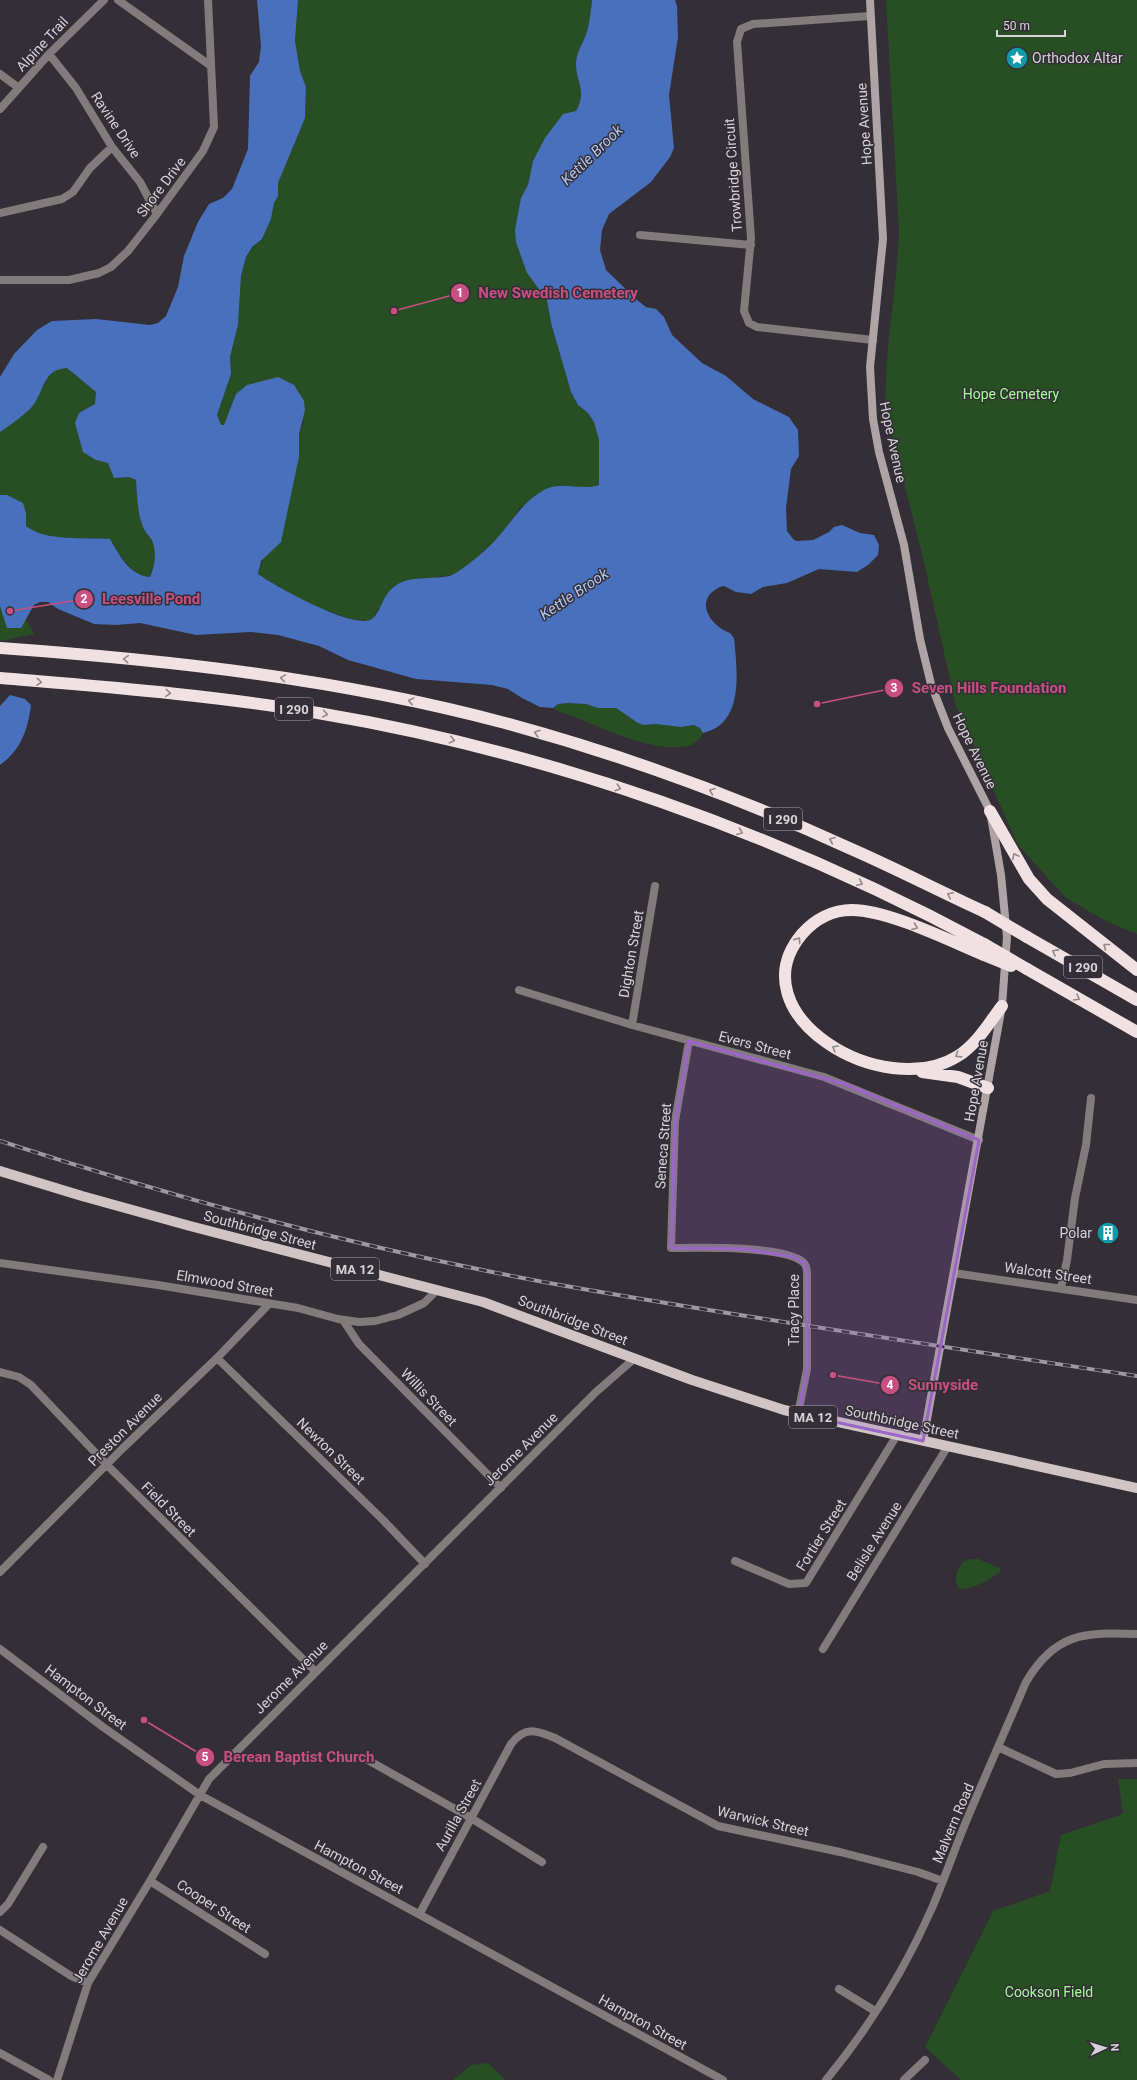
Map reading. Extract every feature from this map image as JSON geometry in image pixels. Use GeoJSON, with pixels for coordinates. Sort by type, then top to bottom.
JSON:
{"type":"FeatureCollection","features":[{"type":"Feature","properties":{"kind":"highway","name":"I 290"},"geometry":{"type":"LineString","coordinates":[[0,648],[178,663],[253,673],[385,695],[502,723],[624,760],[733,799],[848,847],[985,912],[1137,1000]]}},
{"type":"Feature","properties":{"kind":"highway","name":"I 290"},"geometry":{"type":"LineString","coordinates":[[0,678],[180,694],[248,702],[354,719],[487,749],[670,805],[757,838],[838,873],[984,950],[1043,978],[1137,1032]]}},
{"type":"Feature","properties":{"kind":"highway"},"geometry":{"type":"LineString","coordinates":[[990,811],[1029,879],[1047,899],[1137,970]]}},
{"type":"Feature","properties":{"kind":"highway"},"geometry":{"type":"LineString","coordinates":[[984,950],[893,919],[873,913],[853,910],[826,916],[815,922],[797,940],[786,966],[786,978],[788,992],[793,1006],[802,1019],[822,1040],[849,1056],[885,1068],[958,1077],[988,1088]]}},
{"type":"Feature","properties":{"kind":"highway"},"geometry":{"type":"LineString","coordinates":[[900,1069],[933,1067],[959,1056],[980,1036],[1002,1006]]}},
{"type":"Feature","properties":{"kind":"main road","name":"Hope Avenue"},"geometry":{"type":"LineString","coordinates":[[870,0],[883,239],[870,367],[873,418],[879,452],[904,545],[925,661],[948,728],[990,811],[1001,875],[1007,937],[1002,1006],[979,1140],[923,1441]]}},
{"type":"Feature","properties":{"kind":"main road","name":"Southbridge Street"},"geometry":{"type":"LineString","coordinates":[[0,1171],[82,1196],[190,1226],[483,1302],[741,1397],[798,1414],[1137,1488]]}},
{"type":"Feature","properties":{"kind":"street","name":"Alpine Trail"},"geometry":{"type":"LineString","coordinates":[[0,109],[49,54],[104,0]]}},
{"type":"Feature","properties":{"kind":"street"},"geometry":{"type":"LineString","coordinates":[[118,0],[211,66]]}},
{"type":"Feature","properties":{"kind":"street","name":"Shore Drive"},"geometry":{"type":"LineString","coordinates":[[0,280],[69,280],[99,273],[111,267],[128,251],[157,214],[203,151],[214,127],[208,0]]}},
{"type":"Feature","properties":{"kind":"street","name":"Trowbridge Circuit"},"geometry":{"type":"LineString","coordinates":[[870,16],[753,24],[741,29],[738,35],[751,246],[744,316],[749,323],[757,327],[873,340]]}},
{"type":"Feature","properties":{"kind":"street","name":"Ravine Drive"},"geometry":{"type":"LineString","coordinates":[[49,54],[76,88],[112,147],[140,182],[157,214]]}},
{"type":"Feature","properties":{"kind":"street"},"geometry":{"type":"LineString","coordinates":[[0,74],[19,88]]}},
{"type":"Feature","properties":{"kind":"street"},"geometry":{"type":"LineString","coordinates":[[0,213],[62,199],[73,192],[90,168],[112,147]]}},
{"type":"Feature","properties":{"kind":"street"},"geometry":{"type":"LineString","coordinates":[[640,235],[751,246]]}},
{"type":"Feature","properties":{"kind":"street","name":"Dighton Street"},"geometry":{"type":"LineString","coordinates":[[632,1025],[655,886]]}},
{"type":"Feature","properties":{"kind":"street","name":"Evers Street"},"geometry":{"type":"LineString","coordinates":[[519,990],[632,1025],[838,1082],[979,1140]]}},
{"type":"Feature","properties":{"kind":"street","name":"Seneca Street"},"geometry":{"type":"LineString","coordinates":[[677,1248],[671,1248],[675,1121],[689,1041]]}},
{"type":"Feature","properties":{"kind":"street"},"geometry":{"type":"LineString","coordinates":[[1061,1288],[1067,1260],[1075,1198],[1086,1145],[1091,1098]]}},
{"type":"Feature","properties":{"kind":"street","name":"Tracy Place"},"geometry":{"type":"LineString","coordinates":[[677,1248],[744,1249],[793,1257],[803,1262],[807,1267],[807,1369],[798,1414]]}},
{"type":"Feature","properties":{"kind":"street","name":"Elmwood Street"},"geometry":{"type":"LineString","coordinates":[[0,1263],[158,1285],[298,1308],[343,1320],[360,1322],[375,1321],[398,1315],[424,1303],[437,1290]]}},
{"type":"Feature","properties":{"kind":"street","name":"Walcott Street"},"geometry":{"type":"LineString","coordinates":[[954,1273],[1137,1300]]}},
{"type":"Feature","properties":{"kind":"street","name":"Preston Avenue"},"geometry":{"type":"LineString","coordinates":[[0,1572],[217,1358],[269,1304]]}},
{"type":"Feature","properties":{"kind":"street","name":"Willis Street"},"geometry":{"type":"LineString","coordinates":[[343,1320],[359,1344],[501,1488]]}},
{"type":"Feature","properties":{"kind":"street","name":"Newton Street"},"geometry":{"type":"LineString","coordinates":[[217,1358],[383,1520],[425,1564]]}},
{"type":"Feature","properties":{"kind":"street","name":"Jerome Avenue"},"geometry":{"type":"LineString","coordinates":[[57,2080],[88,1983],[150,1881],[209,1779],[596,1392],[635,1358]]}},
{"type":"Feature","properties":{"kind":"street","name":"Field Street"},"geometry":{"type":"LineString","coordinates":[[0,1372],[14,1376],[31,1385],[107,1465],[316,1672]]}},
{"type":"Feature","properties":{"kind":"street","name":"Fortier Street"},"geometry":{"type":"LineString","coordinates":[[735,1561],[789,1584],[806,1583],[897,1435]]}},
{"type":"Feature","properties":{"kind":"street","name":"Belisle Avenue"},"geometry":{"type":"LineString","coordinates":[[823,1649],[948,1446]]}},
{"type":"Feature","properties":{"kind":"street","name":"Malvern Road"},"geometry":{"type":"LineString","coordinates":[[826,2080],[844,2058],[875,2011],[910,1953],[943,1881],[1026,1682],[1036,1665],[1050,1650],[1066,1641],[1080,1636],[1115,1633],[1137,1634]]}},
{"type":"Feature","properties":{"kind":"street","name":"Hampton Street"},"geometry":{"type":"LineString","coordinates":[[0,1649],[103,1727],[200,1795],[420,1913],[723,2080]]}},
{"type":"Feature","properties":{"kind":"street","name":"Warwick Street"},"geometry":{"type":"LineString","coordinates":[[523,1733],[537,1731],[555,1738],[718,1826],[840,1852],[900,1867],[943,1881]]}},
{"type":"Feature","properties":{"kind":"street","name":"Aurilla Street"},"geometry":{"type":"LineString","coordinates":[[420,1913],[511,1744],[523,1733]]}},
{"type":"Feature","properties":{"kind":"street"},"geometry":{"type":"LineString","coordinates":[[998,1747],[1056,1774],[1070,1773],[1104,1764],[1137,1763]]}},
{"type":"Feature","properties":{"kind":"street"},"geometry":{"type":"LineString","coordinates":[[366,1759],[471,1818],[542,1862]]}},
{"type":"Feature","properties":{"kind":"street"},"geometry":{"type":"LineString","coordinates":[[0,1912],[8,1904],[43,1847]]}},
{"type":"Feature","properties":{"kind":"street","name":"Cooper Street"},"geometry":{"type":"LineString","coordinates":[[150,1881],[264,1954]]}},
{"type":"Feature","properties":{"kind":"street"},"geometry":{"type":"LineString","coordinates":[[0,1930],[72,1976],[88,1983]]}},
{"type":"Feature","properties":{"kind":"street"},"geometry":{"type":"LineString","coordinates":[[839,1989],[875,2011]]}},
{"type":"Feature","properties":{"kind":"street"},"geometry":{"type":"LineString","coordinates":[[0,2053],[49,2080]]}},
{"type":"Feature","properties":{"kind":"street"},"geometry":{"type":"LineString","coordinates":[[904,2080],[925,2060]]}},
{"type":"Feature","properties":{"kind":"highlighted area"},"geometry":{"type":"Polygon","coordinates":[[[689,1041],[845,1084],[979,1140],[923,1441],[798,1414],[807,1369],[807,1274],[803,1262],[793,1257],[744,1249],[671,1248],[675,1121],[689,1041]]]}},
{"type":"Feature","properties":{"kind":"green space"},"geometry":{"type":"Polygon","coordinates":[[[298,0],[592,0],[588,28],[576,61],[581,93],[579,104],[576,111],[533,161],[528,185],[521,198],[527,273],[547,300],[551,323],[571,392],[578,405],[588,413],[594,421],[599,440],[599,485],[591,488],[569,486],[521,507],[500,536],[470,564],[454,575],[440,576],[379,608],[373,618],[368,621],[354,620],[321,609],[297,598],[258,574],[299,457],[299,434],[304,421],[236,394],[224,425],[221,426],[217,415],[231,374],[230,357],[238,325],[241,276],[246,257],[252,247],[262,239],[271,219],[274,203],[278,196],[278,183],[305,118],[306,87],[300,71],[295,41],[298,0]]]}},
{"type":"Feature","properties":{"kind":"green space","name":"Hope Cemetery"},"geometry":{"type":"Polygon","coordinates":[[[886,0],[1137,0],[1137,934],[1106,921],[1066,898],[1018,845],[956,706],[923,558],[886,412],[886,367],[896,277],[899,232],[886,0]]]}},
{"type":"Feature","properties":{"kind":"green space"},"geometry":{"type":"Polygon","coordinates":[[[57,368],[67,368],[96,392],[95,404],[79,413],[96,460],[108,463],[114,478],[129,477],[136,480],[141,521],[145,531],[152,540],[155,549],[154,564],[150,577],[136,572],[131,568],[122,558],[110,539],[55,537],[34,531],[26,526],[26,513],[7,495],[0,495],[0,432],[33,405],[50,374],[57,368]]]}},
{"type":"Feature","properties":{"kind":"green space"},"geometry":{"type":"Polygon","coordinates":[[[0,579],[13,597],[34,634],[0,641],[0,579]]]}},
{"type":"Feature","properties":{"kind":"green space"},"geometry":{"type":"Polygon","coordinates":[[[558,704],[586,704],[598,708],[616,708],[644,725],[655,724],[681,727],[694,725],[700,728],[703,733],[694,743],[680,747],[662,747],[620,736],[553,708],[558,704]]]}},
{"type":"Feature","properties":{"kind":"green space"},"geometry":{"type":"Polygon","coordinates":[[[970,1559],[978,1559],[1000,1568],[1000,1572],[976,1586],[960,1589],[956,1583],[956,1575],[960,1567],[965,1561],[970,1559]]]}},
{"type":"Feature","properties":{"kind":"green space","name":"Cookson Field"},"geometry":{"type":"Polygon","coordinates":[[[1118,1779],[1137,1779],[1137,2080],[961,2080],[925,2047],[993,1911],[1050,1891],[1061,1835],[1123,1814],[1118,1779]]]}},
{"type":"Feature","properties":{"kind":"green space"},"geometry":{"type":"Polygon","coordinates":[[[488,2063],[506,2080],[453,2080],[471,2065],[488,2063]]]}},
{"type":"Feature","properties":{"kind":"water","name":"Kettle Brook"},"geometry":{"type":"Polygon","coordinates":[[[257,0],[298,0],[295,41],[300,71],[306,87],[305,118],[278,183],[278,196],[274,203],[271,219],[262,239],[252,247],[246,257],[241,276],[238,325],[230,357],[231,374],[217,415],[221,425],[224,425],[236,394],[247,385],[278,377],[294,385],[304,401],[305,410],[299,434],[299,457],[281,542],[261,561],[258,574],[297,597],[334,614],[364,621],[373,618],[377,614],[386,595],[400,583],[413,579],[445,577],[462,569],[479,556],[494,541],[525,504],[538,493],[552,487],[559,486],[593,487],[599,485],[599,440],[594,422],[588,413],[578,405],[571,392],[551,323],[547,300],[527,273],[516,242],[515,230],[521,198],[528,185],[533,161],[545,138],[563,114],[576,111],[579,104],[581,93],[576,61],[588,28],[592,0],[675,0],[677,6],[678,37],[669,95],[674,148],[670,157],[651,182],[609,214],[602,230],[600,250],[606,270],[637,300],[646,307],[656,309],[664,317],[672,335],[702,363],[726,376],[753,399],[789,417],[798,430],[799,456],[791,469],[786,508],[787,531],[793,539],[796,541],[813,540],[829,532],[834,527],[842,525],[860,533],[874,535],[879,545],[878,555],[868,565],[857,572],[819,569],[787,583],[763,587],[751,594],[736,592],[724,586],[716,589],[710,594],[706,606],[707,612],[719,627],[730,633],[734,638],[737,680],[732,707],[726,719],[717,728],[703,733],[700,728],[694,725],[681,727],[655,724],[644,725],[638,723],[616,708],[598,708],[586,704],[567,703],[558,704],[553,708],[540,707],[508,689],[492,685],[416,679],[348,660],[319,646],[278,635],[251,632],[196,635],[140,623],[116,625],[94,624],[58,609],[48,602],[40,602],[34,605],[21,628],[7,628],[0,606],[0,495],[7,495],[23,503],[26,513],[26,526],[34,531],[55,537],[110,539],[126,564],[131,569],[136,573],[150,577],[152,573],[155,559],[154,545],[145,531],[141,521],[136,480],[129,477],[114,478],[108,463],[96,460],[83,452],[75,423],[79,413],[95,404],[96,392],[67,368],[59,369],[46,380],[38,398],[28,411],[0,432],[0,377],[14,354],[37,330],[52,321],[96,319],[150,325],[158,323],[166,316],[178,287],[184,256],[198,222],[209,204],[223,198],[232,189],[248,149],[250,76],[259,62],[261,46],[257,0]]]}},
{"type":"Feature","properties":{"kind":"water"},"geometry":{"type":"Polygon","coordinates":[[[10,695],[25,699],[31,705],[28,722],[18,746],[0,765],[0,706],[10,695]]]}},
{"type":"Feature","properties":{"kind":"railway"},"geometry":{"type":"LineString","coordinates":[[0,1141],[144,1186],[289,1226],[436,1260],[652,1301],[1137,1376]]}},
{"type":"Feature","properties":{"kind":"place","name":"Orthodox Altar"},"geometry":{"type":"Point","coordinates":[1017,58]}},
{"type":"Feature","properties":{"kind":"place","name":"New Swedish Cemetery"},"geometry":{"type":"Point","coordinates":[394,311]}},
{"type":"Feature","properties":{"kind":"place","name":"Leesville Pond"},"geometry":{"type":"Point","coordinates":[10,611]}},
{"type":"Feature","properties":{"kind":"place","name":"Seven Hills Foundation"},"geometry":{"type":"Point","coordinates":[817,704]}},
{"type":"Feature","properties":{"kind":"place","name":"Polar"},"geometry":{"type":"Point","coordinates":[1108,1233]}},
{"type":"Feature","properties":{"kind":"place","name":"Sunnyside"},"geometry":{"type":"Point","coordinates":[833,1375]}},
{"type":"Feature","properties":{"kind":"place","name":"Berean Baptist Church"},"geometry":{"type":"Point","coordinates":[144,1720]}}]}
